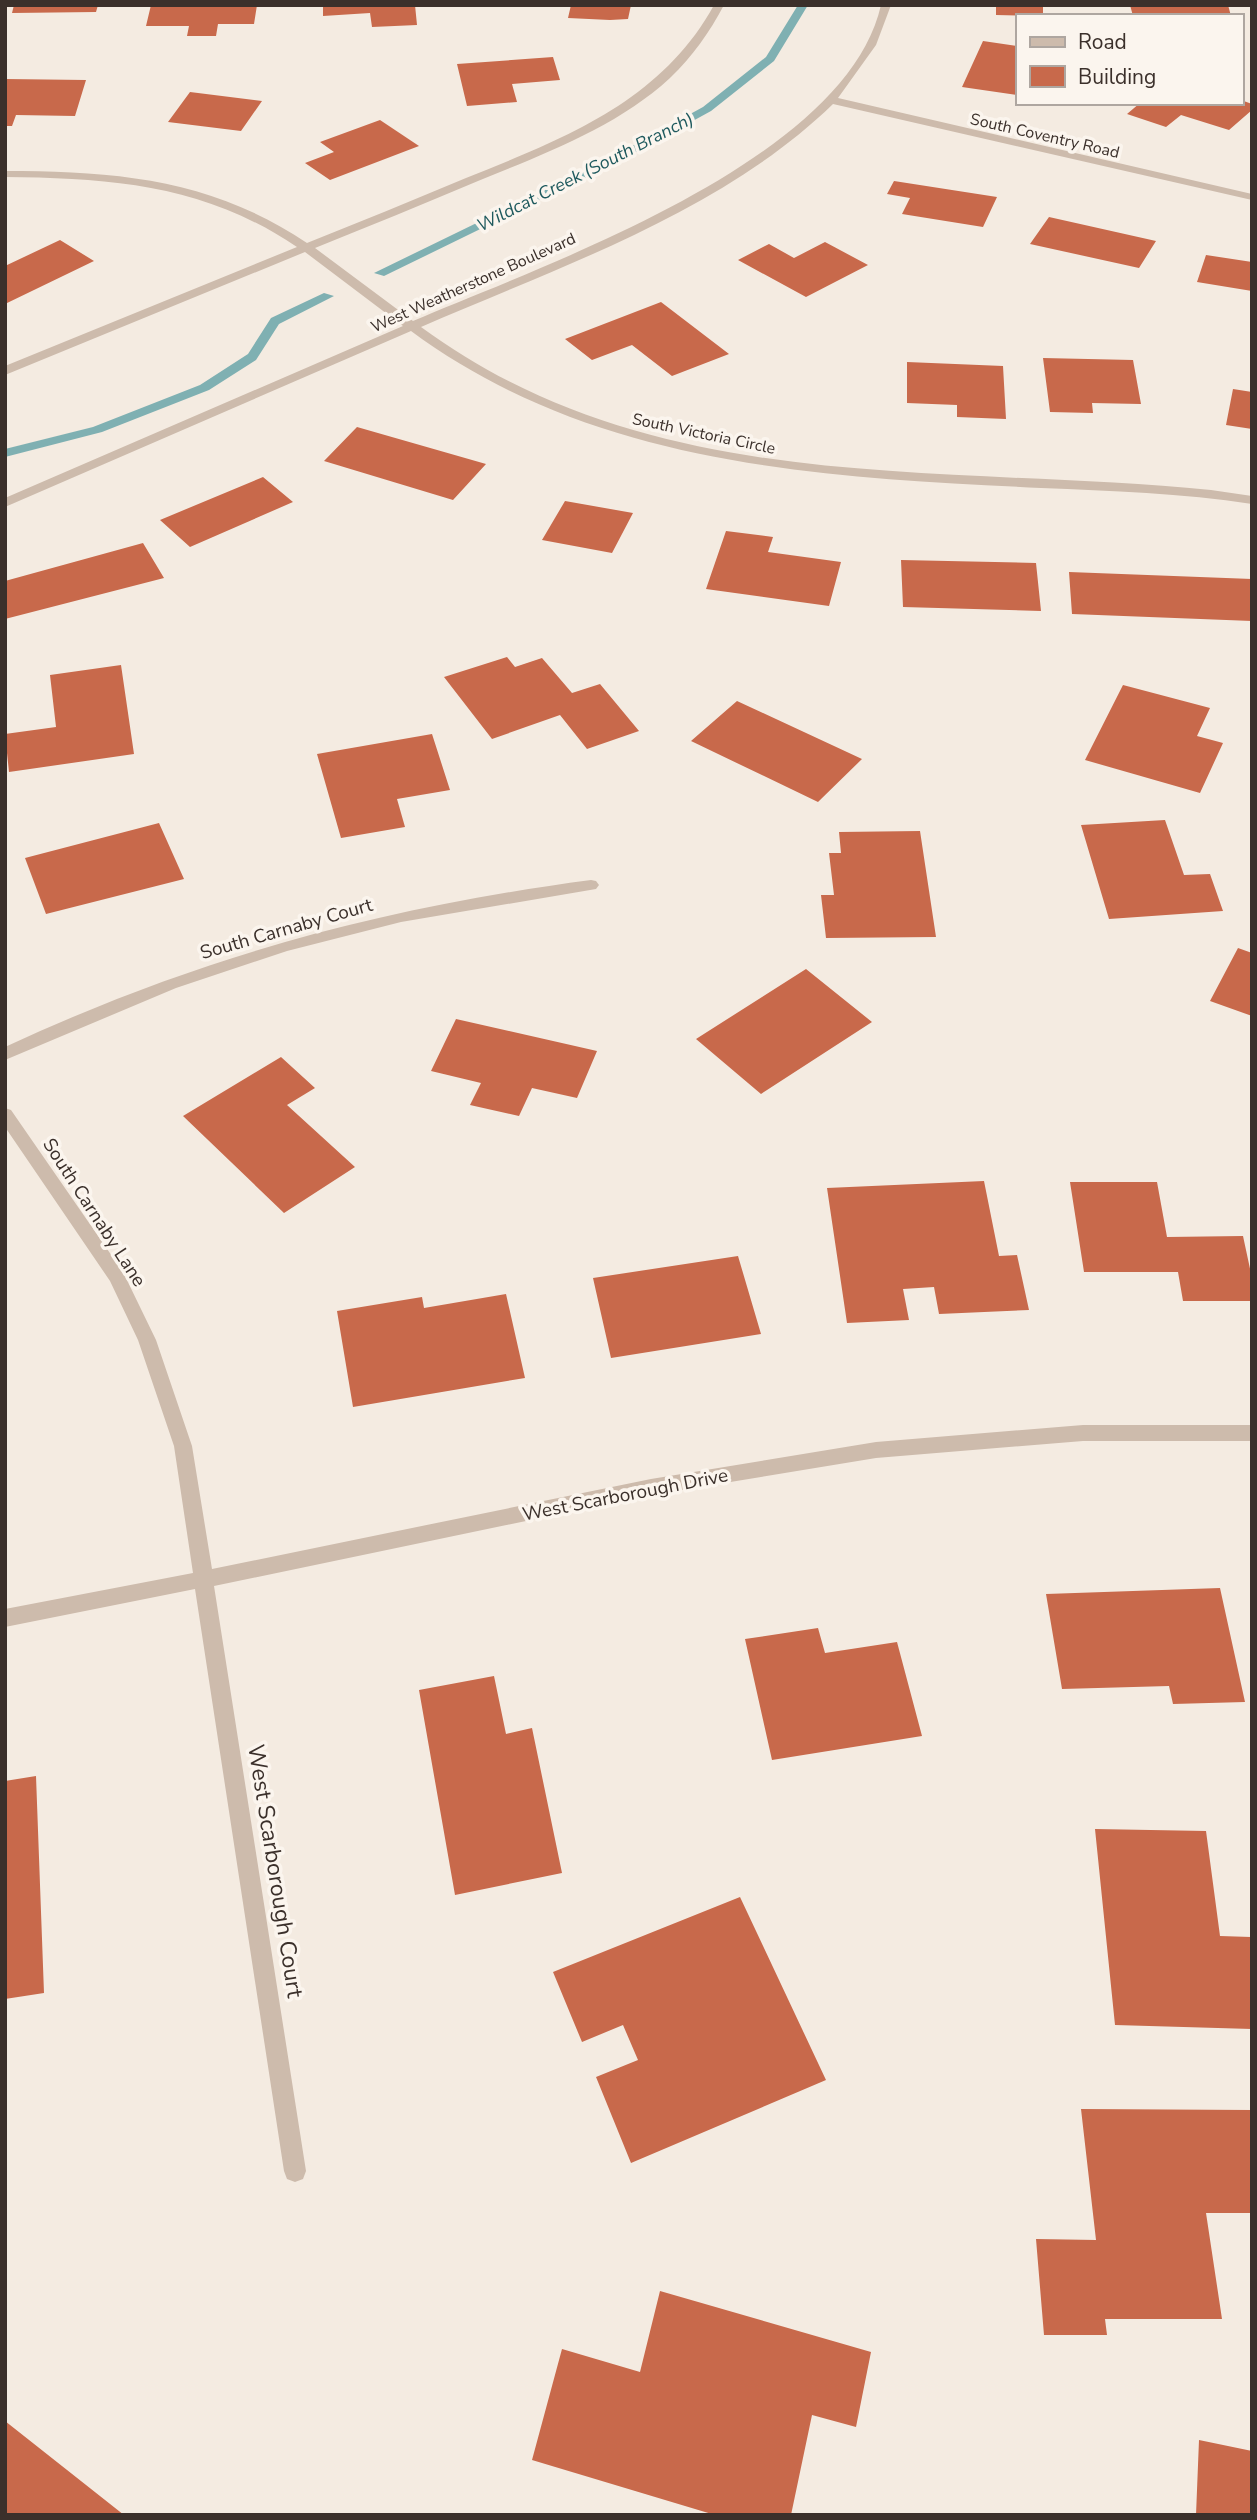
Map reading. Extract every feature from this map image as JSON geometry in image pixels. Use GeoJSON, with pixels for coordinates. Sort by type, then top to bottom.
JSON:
{"type":"FeatureCollection","features":[{"type":"Feature","properties":{"kind":"street"},"geometry":{"type":"LineString","coordinates":[[5,371],[535,154],[610,118],[650,91],[688,55],[709,28],[719,5]]}},
{"type":"Feature","properties":{"kind":"street","name":"West Weatherstone Boulevard"},"geometry":{"type":"LineString","coordinates":[[5,503],[414,327],[685,205],[751,168],[796,134],[831,100],[869,49],[884,19],[886,5]]}},
{"type":"Feature","properties":{"kind":"street","name":"South Coventry Road"},"geometry":{"type":"LineString","coordinates":[[831,100],[1252,197]]}},
{"type":"Feature","properties":{"kind":"street","name":"South Victoria Circle"},"geometry":{"type":"LineString","coordinates":[[5,174],[112,177],[160,185],[234,207],[305,249],[453,355],[517,391],[632,435],[760,463],[839,472],[1191,491],[1252,500]]}},
{"type":"Feature","properties":{"kind":"street","name":"South Carnaby Court"},"geometry":{"type":"LineString","coordinates":[[5,1054],[128,1000],[261,953],[458,905],[591,885]]}},
{"type":"Feature","properties":{"kind":"street","name":"South Carnaby Lane"},"geometry":{"type":"LineString","coordinates":[[5,1114],[117,1277],[147,1340],[183,1446],[206,1580]]}},
{"type":"Feature","properties":{"kind":"street","name":"West Scarborough Drive"},"geometry":{"type":"LineString","coordinates":[[5,1618],[206,1580],[651,1487],[876,1450],[1083,1433],[1252,1433]]}},
{"type":"Feature","properties":{"kind":"street","name":"West Scarborough Court"},"geometry":{"type":"LineString","coordinates":[[206,1580],[295,2171]]}},
{"type":"Feature","properties":{"kind":"building"},"geometry":{"type":"Polygon","coordinates":[[[14,5],[98,5],[96,12],[12,13],[14,5]]]}},
{"type":"Feature","properties":{"kind":"building"},"geometry":{"type":"Polygon","coordinates":[[[151,5],[257,5],[254,24],[218,24],[216,36],[187,36],[189,26],[146,26],[151,5]]]}},
{"type":"Feature","properties":{"kind":"building"},"geometry":{"type":"Polygon","coordinates":[[[323,5],[415,5],[417,25],[372,27],[370,13],[323,16],[323,5]]]}},
{"type":"Feature","properties":{"kind":"building"},"geometry":{"type":"Polygon","coordinates":[[[571,5],[631,5],[628,19],[610,20],[568,18],[571,5]]]}},
{"type":"Feature","properties":{"kind":"building"},"geometry":{"type":"Polygon","coordinates":[[[996,5],[1043,5],[1043,14],[996,15],[996,5]]]}},
{"type":"Feature","properties":{"kind":"building"},"geometry":{"type":"Polygon","coordinates":[[[1130,5],[1228,5],[1230,14],[1132,14],[1130,5]]]}},
{"type":"Feature","properties":{"kind":"building"},"geometry":{"type":"Polygon","coordinates":[[[983,41],[1016,46],[1016,95],[962,87],[983,41]]]}},
{"type":"Feature","properties":{"kind":"building"},"geometry":{"type":"Polygon","coordinates":[[[553,57],[560,80],[512,84],[517,102],[467,106],[457,64],[553,57]]]}},
{"type":"Feature","properties":{"kind":"building"},"geometry":{"type":"Polygon","coordinates":[[[5,79],[86,80],[75,116],[16,115],[12,126],[5,126],[5,79]]]}},
{"type":"Feature","properties":{"kind":"building"},"geometry":{"type":"Polygon","coordinates":[[[190,92],[262,101],[241,131],[168,122],[190,92]]]}},
{"type":"Feature","properties":{"kind":"building"},"geometry":{"type":"Polygon","coordinates":[[[1243,101],[1252,104],[1252,110],[1229,130],[1181,115],[1166,127],[1127,114],[1138,105],[1243,105],[1243,101]]]}},
{"type":"Feature","properties":{"kind":"building"},"geometry":{"type":"Polygon","coordinates":[[[380,120],[419,146],[330,180],[305,163],[334,152],[320,142],[380,120]]]}},
{"type":"Feature","properties":{"kind":"building"},"geometry":{"type":"Polygon","coordinates":[[[894,181],[997,197],[983,227],[902,214],[910,198],[887,194],[894,181]]]}},
{"type":"Feature","properties":{"kind":"building"},"geometry":{"type":"Polygon","coordinates":[[[1049,217],[1156,241],[1139,268],[1030,244],[1049,217]]]}},
{"type":"Feature","properties":{"kind":"building"},"geometry":{"type":"Polygon","coordinates":[[[60,240],[94,261],[5,304],[5,266],[60,240]]]}},
{"type":"Feature","properties":{"kind":"building"},"geometry":{"type":"Polygon","coordinates":[[[825,242],[868,265],[806,297],[738,260],[769,244],[794,258],[825,242]]]}},
{"type":"Feature","properties":{"kind":"building"},"geometry":{"type":"Polygon","coordinates":[[[1206,255],[1252,262],[1252,291],[1197,282],[1206,255]]]}},
{"type":"Feature","properties":{"kind":"building"},"geometry":{"type":"Polygon","coordinates":[[[661,302],[729,354],[672,376],[632,345],[592,360],[565,339],[661,302]]]}},
{"type":"Feature","properties":{"kind":"building"},"geometry":{"type":"Polygon","coordinates":[[[1043,358],[1133,360],[1141,404],[1092,403],[1093,413],[1050,412],[1043,358]]]}},
{"type":"Feature","properties":{"kind":"building"},"geometry":{"type":"Polygon","coordinates":[[[907,362],[1003,366],[1006,419],[957,417],[957,405],[907,403],[907,362]]]}},
{"type":"Feature","properties":{"kind":"building"},"geometry":{"type":"Polygon","coordinates":[[[1233,389],[1252,392],[1252,429],[1226,425],[1233,389]]]}},
{"type":"Feature","properties":{"kind":"building"},"geometry":{"type":"Polygon","coordinates":[[[357,427],[486,464],[453,500],[324,461],[357,427]]]}},
{"type":"Feature","properties":{"kind":"building"},"geometry":{"type":"Polygon","coordinates":[[[263,477],[293,502],[190,547],[160,520],[263,477]]]}},
{"type":"Feature","properties":{"kind":"building"},"geometry":{"type":"Polygon","coordinates":[[[565,501],[633,513],[612,553],[542,540],[565,501]]]}},
{"type":"Feature","properties":{"kind":"building"},"geometry":{"type":"Polygon","coordinates":[[[726,531],[773,537],[768,552],[841,562],[829,606],[706,589],[726,531]]]}},
{"type":"Feature","properties":{"kind":"building"},"geometry":{"type":"Polygon","coordinates":[[[143,543],[164,578],[5,619],[5,581],[143,543]]]}},
{"type":"Feature","properties":{"kind":"building"},"geometry":{"type":"Polygon","coordinates":[[[901,560],[1036,563],[1041,611],[903,607],[901,560]]]}},
{"type":"Feature","properties":{"kind":"building"},"geometry":{"type":"Polygon","coordinates":[[[1069,572],[1252,579],[1252,621],[1072,614],[1069,572]]]}},
{"type":"Feature","properties":{"kind":"building"},"geometry":{"type":"Polygon","coordinates":[[[507,657],[515,667],[542,658],[572,693],[600,684],[639,731],[587,749],[560,715],[492,739],[444,677],[507,657]]]}},
{"type":"Feature","properties":{"kind":"building"},"geometry":{"type":"Polygon","coordinates":[[[121,665],[134,754],[9,772],[5,734],[56,727],[50,675],[121,665]]]}},
{"type":"Feature","properties":{"kind":"building"},"geometry":{"type":"Polygon","coordinates":[[[1123,685],[1210,708],[1197,736],[1223,743],[1200,793],[1085,760],[1123,685]]]}},
{"type":"Feature","properties":{"kind":"building"},"geometry":{"type":"Polygon","coordinates":[[[737,701],[862,759],[818,802],[691,741],[737,701]]]}},
{"type":"Feature","properties":{"kind":"building"},"geometry":{"type":"Polygon","coordinates":[[[432,734],[450,790],[397,799],[405,827],[341,838],[317,754],[432,734]]]}},
{"type":"Feature","properties":{"kind":"building"},"geometry":{"type":"Polygon","coordinates":[[[1165,820],[1184,875],[1210,874],[1223,911],[1109,919],[1081,825],[1165,820]]]}},
{"type":"Feature","properties":{"kind":"building"},"geometry":{"type":"Polygon","coordinates":[[[159,823],[184,879],[46,914],[25,858],[159,823]]]}},
{"type":"Feature","properties":{"kind":"building"},"geometry":{"type":"Polygon","coordinates":[[[920,831],[936,937],[826,938],[821,895],[834,895],[829,853],[841,853],[839,832],[920,831]]]}},
{"type":"Feature","properties":{"kind":"building"},"geometry":{"type":"Polygon","coordinates":[[[1238,948],[1252,953],[1252,1016],[1210,1001],[1238,948]]]}},
{"type":"Feature","properties":{"kind":"building"},"geometry":{"type":"Polygon","coordinates":[[[806,969],[872,1022],[761,1094],[696,1039],[806,969]]]}},
{"type":"Feature","properties":{"kind":"building"},"geometry":{"type":"Polygon","coordinates":[[[456,1019],[597,1051],[577,1098],[532,1088],[519,1116],[470,1105],[481,1083],[431,1071],[456,1019]]]}},
{"type":"Feature","properties":{"kind":"building"},"geometry":{"type":"Polygon","coordinates":[[[281,1057],[315,1088],[287,1105],[355,1167],[284,1213],[183,1116],[281,1057]]]}},
{"type":"Feature","properties":{"kind":"building"},"geometry":{"type":"Polygon","coordinates":[[[984,1181],[999,1256],[1017,1255],[1029,1310],[939,1314],[934,1287],[903,1289],[909,1320],[847,1323],[827,1188],[984,1181]]]}},
{"type":"Feature","properties":{"kind":"building"},"geometry":{"type":"Polygon","coordinates":[[[1070,1182],[1157,1182],[1167,1237],[1243,1236],[1252,1278],[1252,1301],[1183,1301],[1178,1272],[1084,1272],[1070,1182]]]}},
{"type":"Feature","properties":{"kind":"building"},"geometry":{"type":"Polygon","coordinates":[[[738,1256],[761,1334],[611,1358],[593,1278],[738,1256]]]}},
{"type":"Feature","properties":{"kind":"building"},"geometry":{"type":"Polygon","coordinates":[[[506,1294],[525,1378],[353,1407],[337,1311],[422,1297],[424,1308],[506,1294]]]}},
{"type":"Feature","properties":{"kind":"building"},"geometry":{"type":"Polygon","coordinates":[[[1220,1588],[1245,1702],[1173,1704],[1169,1686],[1062,1689],[1046,1594],[1220,1588]]]}},
{"type":"Feature","properties":{"kind":"building"},"geometry":{"type":"Polygon","coordinates":[[[818,1628],[825,1653],[897,1642],[922,1736],[772,1760],[745,1639],[818,1628]]]}},
{"type":"Feature","properties":{"kind":"building"},"geometry":{"type":"Polygon","coordinates":[[[494,1676],[506,1734],[532,1728],[562,1873],[455,1895],[419,1690],[494,1676]]]}},
{"type":"Feature","properties":{"kind":"building"},"geometry":{"type":"Polygon","coordinates":[[[36,1776],[44,1993],[5,1999],[5,1781],[36,1776]]]}},
{"type":"Feature","properties":{"kind":"building"},"geometry":{"type":"Polygon","coordinates":[[[1095,1829],[1206,1831],[1220,1936],[1251,1937],[1252,2029],[1115,2025],[1095,1829]]]}},
{"type":"Feature","properties":{"kind":"building"},"geometry":{"type":"Polygon","coordinates":[[[740,1897],[826,2080],[631,2163],[596,2077],[638,2060],[623,2025],[582,2042],[553,1972],[740,1897]]]}},
{"type":"Feature","properties":{"kind":"building"},"geometry":{"type":"Polygon","coordinates":[[[1081,2109],[1252,2110],[1252,2213],[1206,2213],[1222,2319],[1105,2319],[1107,2335],[1044,2335],[1036,2239],[1096,2240],[1081,2109]]]}},
{"type":"Feature","properties":{"kind":"building"},"geometry":{"type":"Polygon","coordinates":[[[660,2291],[871,2352],[856,2427],[812,2415],[791,2515],[715,2515],[532,2460],[562,2349],[640,2372],[660,2291]]]}},
{"type":"Feature","properties":{"kind":"building"},"geometry":{"type":"Polygon","coordinates":[[[5,2421],[124,2515],[5,2515],[5,2421]]]}},
{"type":"Feature","properties":{"kind":"building"},"geometry":{"type":"Polygon","coordinates":[[[1199,2440],[1252,2451],[1252,2515],[1196,2515],[1199,2440]]]}},
{"type":"Feature","properties":{"kind":"waterway","name":"Wildcat Creek (South Branch)"},"geometry":{"type":"LineString","coordinates":[[380,273],[616,159],[707,109],[770,59],[803,5]]}},
{"type":"Feature","properties":{"kind":"waterway","name":"Wildcat Creek (South Branch)"},"geometry":{"type":"LineString","coordinates":[[5,453],[62,440],[135,417],[205,387],[252,357],[275,321],[328,296]]}}]}
